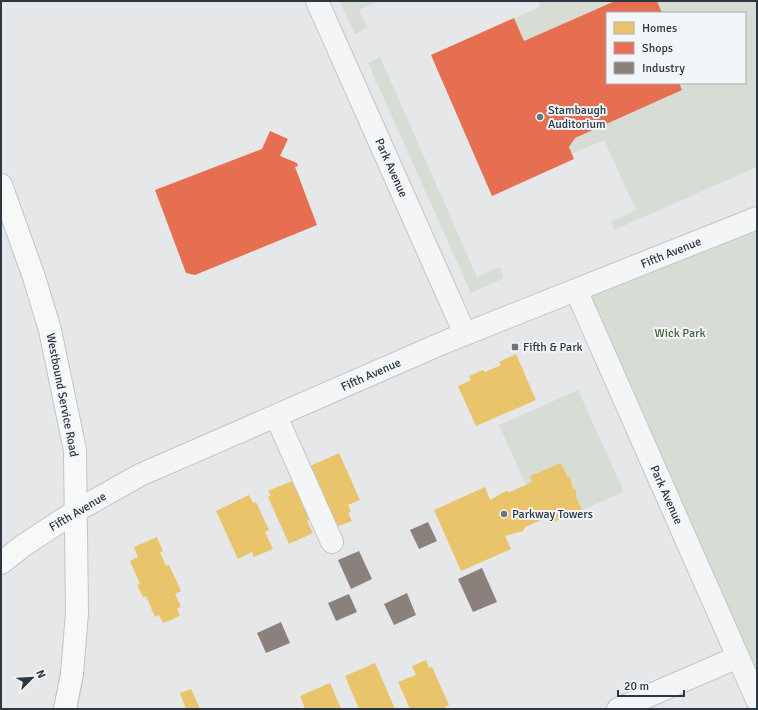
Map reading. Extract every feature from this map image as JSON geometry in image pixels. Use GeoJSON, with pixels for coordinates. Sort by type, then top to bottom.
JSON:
{"type":"FeatureCollection","features":[{"type":"Feature","properties":{"kind":"main road","name":"Westbound Service Road"},"geometry":{"type":"LineString","coordinates":[[1,184],[34,276],[50,330],[75,450],[77,612],[72,674]]}},
{"type":"Feature","properties":{"kind":"main road","name":"Fifth Avenue"},"geometry":{"type":"LineString","coordinates":[[1,564],[24,545],[76,511]]}},
{"type":"Feature","properties":{"kind":"main road"},"geometry":{"type":"LineString","coordinates":[[65,709],[72,674]]}},
{"type":"Feature","properties":{"kind":"street","name":"Park Avenue"},"geometry":{"type":"LineString","coordinates":[[317,1],[465,334]]}},
{"type":"Feature","properties":{"kind":"street","name":"Fifth Avenue"},"geometry":{"type":"LineString","coordinates":[[76,511],[140,475],[465,334],[757,218]]}},
{"type":"Feature","properties":{"kind":"street","name":"Park Avenue"},"geometry":{"type":"LineString","coordinates":[[576,290],[757,700]]}},
{"type":"Feature","properties":{"kind":"street"},"geometry":{"type":"LineString","coordinates":[[276,416],[332,542]]}},
{"type":"Feature","properties":{"kind":"street"},"geometry":{"type":"LineString","coordinates":[[618,709],[738,657]]}},
{"type":"Feature","properties":{"kind":"street","name":"Westbound Service Road"},"geometry":{"type":"LineString","coordinates":[[72,674],[74,709]]}},
{"type":"Feature","properties":{"kind":"green space"},"geometry":{"type":"Polygon","coordinates":[[[340,1],[379,1],[359,10],[368,28],[355,34],[340,1]]]}},
{"type":"Feature","properties":{"kind":"green space"},"geometry":{"type":"Polygon","coordinates":[[[538,1],[615,1],[524,41],[514,18],[540,7],[538,1]]]}},
{"type":"Feature","properties":{"kind":"green space"},"geometry":{"type":"Polygon","coordinates":[[[657,1],[757,1],[757,167],[614,230],[611,222],[636,210],[604,140],[572,154],[569,147],[575,138],[682,90],[679,84],[746,84],[746,12],[662,12],[657,1]]]}},
{"type":"Feature","properties":{"kind":"green space"},"geometry":{"type":"Polygon","coordinates":[[[380,57],[477,277],[500,267],[504,278],[471,293],[368,63],[380,57]]]}},
{"type":"Feature","properties":{"kind":"green space","name":"Wick Park"},"geometry":{"type":"Polygon","coordinates":[[[757,218],[757,700],[576,290],[757,218]]]}},
{"type":"Feature","properties":{"kind":"green space"},"geometry":{"type":"Polygon","coordinates":[[[578,390],[624,492],[582,510],[576,497],[576,491],[573,489],[570,477],[530,476],[532,482],[526,485],[499,425],[578,390]]]}},
{"type":"Feature","properties":{"kind":"building: Homes"},"geometry":{"type":"Polygon","coordinates":[[[516,354],[536,400],[476,426],[458,386],[471,380],[469,376],[483,370],[485,372],[501,365],[499,362],[516,354]]]}},
{"type":"Feature","properties":{"kind":"building: Homes"},"geometry":{"type":"Polygon","coordinates":[[[339,453],[360,500],[348,505],[351,512],[348,513],[352,521],[336,527],[306,468],[339,453]]]}},
{"type":"Feature","properties":{"kind":"building: Homes","name":"Parkway Towers"},"geometry":{"type":"Polygon","coordinates":[[[561,463],[567,476],[570,477],[573,489],[576,490],[576,497],[582,510],[549,524],[546,518],[525,527],[523,531],[505,536],[511,549],[461,571],[434,510],[485,487],[490,500],[506,491],[510,492],[532,482],[530,476],[561,463]]]}},
{"type":"Feature","properties":{"kind":"building: Homes"},"geometry":{"type":"Polygon","coordinates":[[[292,481],[294,487],[298,485],[313,518],[307,521],[313,533],[289,544],[268,497],[271,496],[268,491],[292,481]]]}},
{"type":"Feature","properties":{"kind":"building: Homes"},"geometry":{"type":"Polygon","coordinates":[[[249,495],[253,503],[256,502],[269,530],[265,532],[273,549],[254,557],[252,552],[238,559],[216,511],[249,495]]]}},
{"type":"Feature","properties":{"kind":"building: Homes"},"geometry":{"type":"Polygon","coordinates":[[[157,537],[163,551],[160,552],[166,566],[169,565],[181,591],[175,594],[181,607],[177,608],[180,616],[163,623],[159,615],[155,617],[146,596],[143,597],[137,585],[140,584],[130,561],[138,557],[134,547],[157,537]]]}},
{"type":"Feature","properties":{"kind":"building: Homes"},"geometry":{"type":"Polygon","coordinates":[[[426,660],[429,668],[432,667],[449,705],[445,707],[446,709],[410,709],[398,682],[416,675],[412,666],[426,660]]]}},
{"type":"Feature","properties":{"kind":"building: Homes"},"geometry":{"type":"Polygon","coordinates":[[[375,663],[395,709],[359,709],[345,676],[375,663]]]}},
{"type":"Feature","properties":{"kind":"building: Homes"},"geometry":{"type":"Polygon","coordinates":[[[330,683],[341,709],[305,709],[300,696],[330,683]]]}},
{"type":"Feature","properties":{"kind":"building: Homes"},"geometry":{"type":"Polygon","coordinates":[[[191,689],[200,709],[186,709],[180,693],[191,689]]]}},
{"type":"Feature","properties":{"kind":"building: Shops","name":"Stambaugh Auditorium"},"geometry":{"type":"Polygon","coordinates":[[[615,1],[657,1],[662,12],[606,12],[606,84],[679,84],[682,90],[575,138],[569,147],[574,159],[492,196],[431,55],[514,18],[524,41],[615,1]]]}},
{"type":"Feature","properties":{"kind":"building: Shops"},"geometry":{"type":"Polygon","coordinates":[[[270,131],[288,139],[280,156],[297,163],[298,166],[295,167],[317,225],[195,275],[186,273],[155,190],[262,149],[270,131]]]}},
{"type":"Feature","properties":{"kind":"building: Industry"},"geometry":{"type":"Polygon","coordinates":[[[428,522],[437,541],[419,549],[410,530],[428,522]]]}},
{"type":"Feature","properties":{"kind":"building: Industry"},"geometry":{"type":"Polygon","coordinates":[[[359,551],[372,579],[351,589],[338,560],[359,551]]]}},
{"type":"Feature","properties":{"kind":"building: Industry"},"geometry":{"type":"Polygon","coordinates":[[[482,568],[497,602],[473,612],[458,579],[482,568]]]}},
{"type":"Feature","properties":{"kind":"building: Industry"},"geometry":{"type":"Polygon","coordinates":[[[407,593],[416,615],[394,625],[384,604],[407,593]]]}},
{"type":"Feature","properties":{"kind":"building: Industry"},"geometry":{"type":"Polygon","coordinates":[[[349,594],[357,612],[336,621],[328,603],[349,594]]]}},
{"type":"Feature","properties":{"kind":"building: Industry"},"geometry":{"type":"Polygon","coordinates":[[[281,622],[290,643],[266,653],[257,633],[281,622]]]}},
{"type":"Feature","properties":{"kind":"place","name":"Stambaugh Auditorium"},"geometry":{"type":"Point","coordinates":[540,117]}},
{"type":"Feature","properties":{"kind":"place","name":"Fifth & Park"},"geometry":{"type":"Point","coordinates":[515,347]}},
{"type":"Feature","properties":{"kind":"place","name":"Parkway Towers"},"geometry":{"type":"Point","coordinates":[504,514]}}]}
